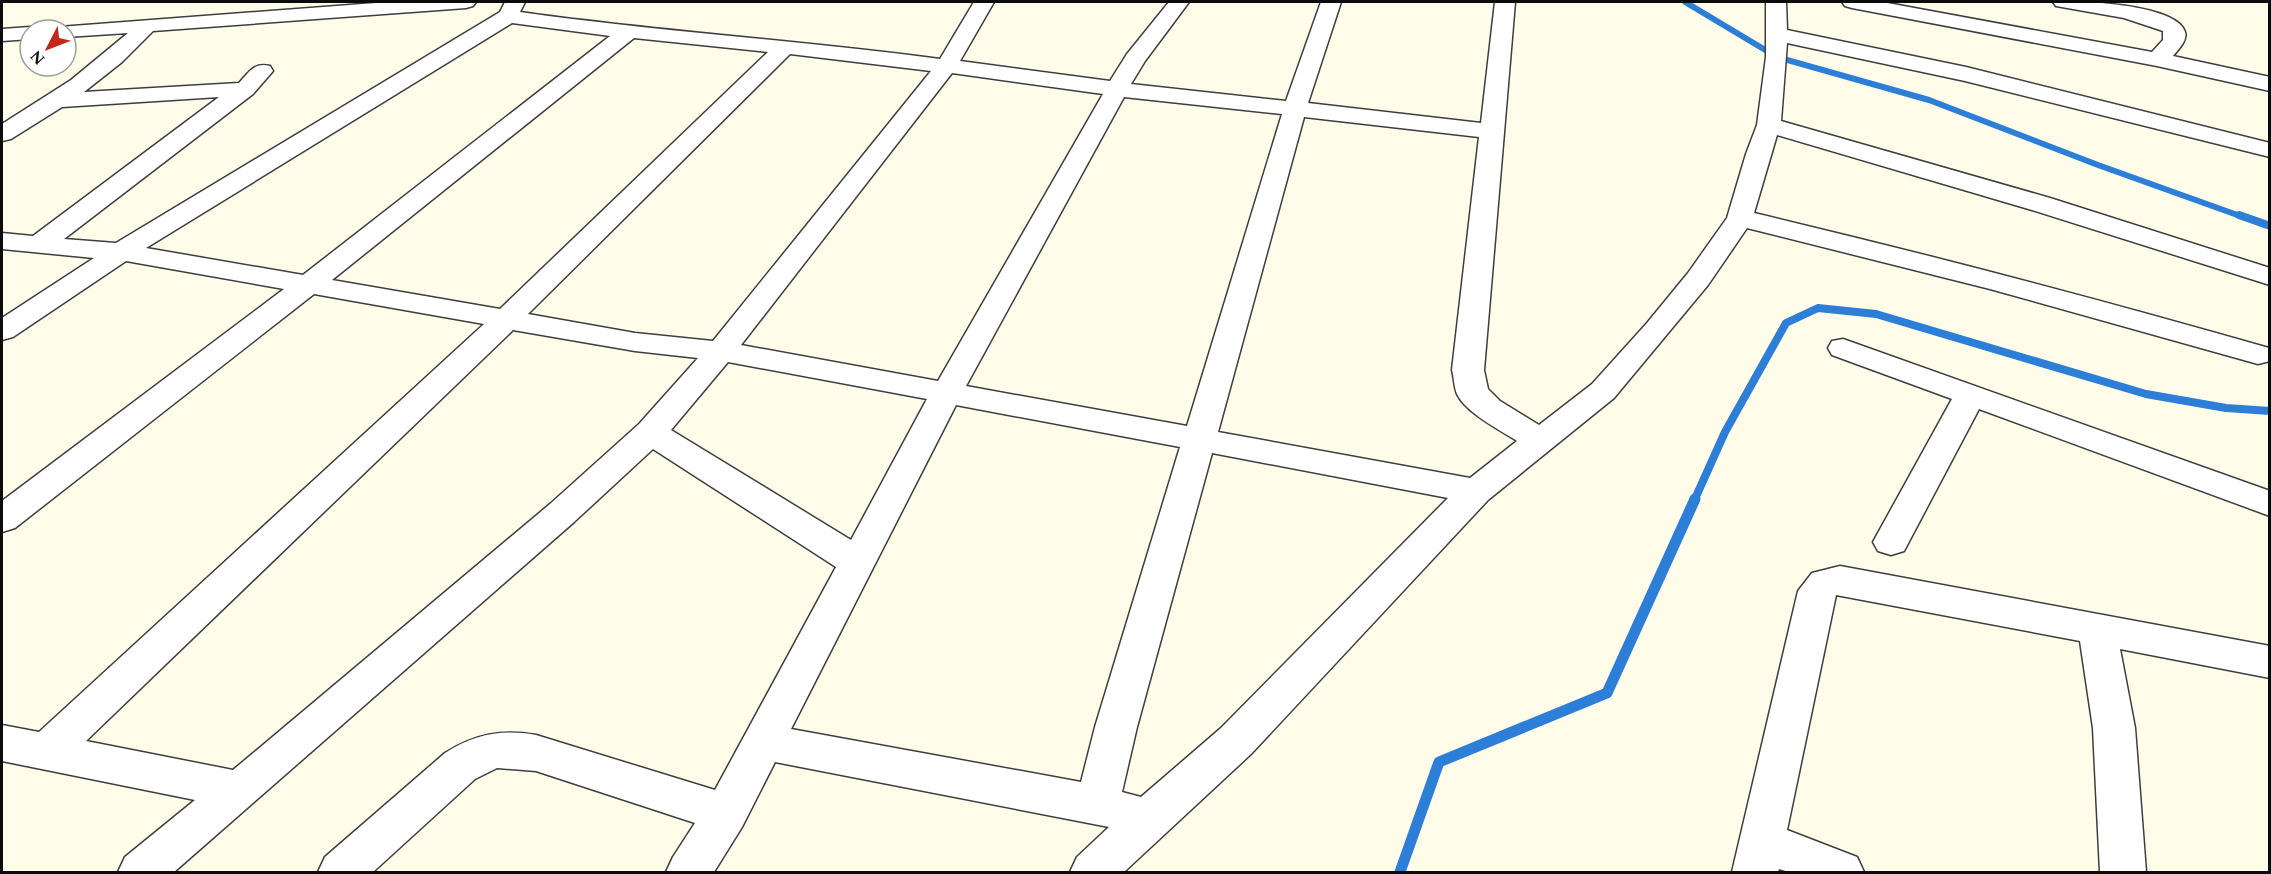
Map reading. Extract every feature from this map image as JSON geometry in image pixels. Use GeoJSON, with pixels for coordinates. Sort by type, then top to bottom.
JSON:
{"type":"FeatureCollection","features":[{"type":"Feature","properties":{"kind":"street"},"geometry":{"type":"LineString","coordinates":[[78,30],[320,7],[466,2]]}},
{"type":"Feature","properties":{"kind":"street"},"geometry":{"type":"LineString","coordinates":[[141,873],[562,513],[651,432],[721,351],[947,65],[984,2]]}},
{"type":"Feature","properties":{"kind":"street"},"geometry":{"type":"LineString","coordinates":[[689,873],[726,813],[946,393],[1135,58],[1179,2]]}},
{"type":"Feature","properties":{"kind":"street"},"geometry":{"type":"LineString","coordinates":[[1097,804],[1116,727],[1296,109],[1331,2]]}},
{"type":"Feature","properties":{"kind":"street"},"geometry":{"type":"LineString","coordinates":[[1505,2],[1468,370],[1473,393],[1489,408],[1540,441]]}},
{"type":"Feature","properties":{"kind":"street"},"geometry":{"type":"LineString","coordinates":[[1852,2],[2157,59],[2270,84]]}},
{"type":"Feature","properties":{"kind":"street"},"geometry":{"type":"LineString","coordinates":[[2063,2],[2148,8],[2174,28],[2175,32],[2169,47],[2157,59]]}},
{"type":"Feature","properties":{"kind":"street"},"geometry":{"type":"LineString","coordinates":[[6,325],[512,9],[629,32],[947,65],[1118,89],[1491,131]]}},
{"type":"Feature","properties":{"kind":"street"},"geometry":{"type":"LineString","coordinates":[[1093,873],[1148,819],[1236,741],[1476,491],[1604,391],[1691,288],[1740,218],[1768,125],[1777,57],[1776,18],[1966,74],[2270,150]]}},
{"type":"Feature","properties":{"kind":"street"},"geometry":{"type":"LineString","coordinates":[[2,134],[59,100],[96,74],[129,45],[147,25]]}},
{"type":"Feature","properties":{"kind":"street"},"geometry":{"type":"LineString","coordinates":[[2,519],[308,285],[629,32]]}},
{"type":"Feature","properties":{"kind":"street"},"geometry":{"type":"LineString","coordinates":[[2,35],[18,34]]}},
{"type":"Feature","properties":{"kind":"street"},"geometry":{"type":"LineString","coordinates":[[48,751],[507,319],[785,47]]}},
{"type":"Feature","properties":{"kind":"street"},"geometry":{"type":"LineString","coordinates":[[41,243],[254,80],[59,100]]}},
{"type":"Feature","properties":{"kind":"street"},"geometry":{"type":"LineString","coordinates":[[1768,125],[2041,204],[2270,277]]}},
{"type":"Feature","properties":{"kind":"street"},"geometry":{"type":"LineString","coordinates":[[1740,218],[1900,256],[2045,294],[2258,355]]}},
{"type":"Feature","properties":{"kind":"street"},"geometry":{"type":"LineString","coordinates":[[2,241],[121,252],[635,342],[721,351],[1476,491]]}},
{"type":"Feature","properties":{"kind":"street"},"geometry":{"type":"LineString","coordinates":[[1842,348],[2270,504]]}},
{"type":"Feature","properties":{"kind":"street"},"geometry":{"type":"LineString","coordinates":[[1891,542],[1971,394]]}},
{"type":"Feature","properties":{"kind":"street"},"geometry":{"type":"LineString","coordinates":[[651,432],[857,562]]}},
{"type":"Feature","properties":{"kind":"street"},"geometry":{"type":"LineString","coordinates":[[1841,873],[1758,857],[1817,591],[1825,583],[1840,580],[2270,662]]}},
{"type":"Feature","properties":{"kind":"street"},"geometry":{"type":"LineString","coordinates":[[2097,629],[2114,728],[2123,873]]}},
{"type":"Feature","properties":{"kind":"street"},"geometry":{"type":"LineString","coordinates":[[763,742],[1097,804],[1148,819]]}},
{"type":"Feature","properties":{"kind":"street"},"geometry":{"type":"LineString","coordinates":[[2,743],[240,790]]}},
{"type":"Feature","properties":{"kind":"street"},"geometry":{"type":"LineString","coordinates":[[341,873],[460,766],[482,752],[495,749],[507,748],[536,753],[726,813]]}},
{"type":"Feature","properties":{"kind":"waterway"},"geometry":{"type":"LineString","coordinates":[[1685,2],[1777,57],[1929,100],[2098,165],[2243,217]]}},
{"type":"Feature","properties":{"kind":"waterway"},"geometry":{"type":"LineString","coordinates":[[2239,215],[2270,226]]}},
{"type":"Feature","properties":{"kind":"waterway"},"geometry":{"type":"LineString","coordinates":[[1694,501],[1725,432],[1786,323],[1818,308],[1876,314],[2146,394],[2226,408],[2270,411]]}},
{"type":"Feature","properties":{"kind":"waterway"},"geometry":{"type":"LineString","coordinates":[[1400,872],[1439,762],[1607,693],[1695,499]]}}]}
